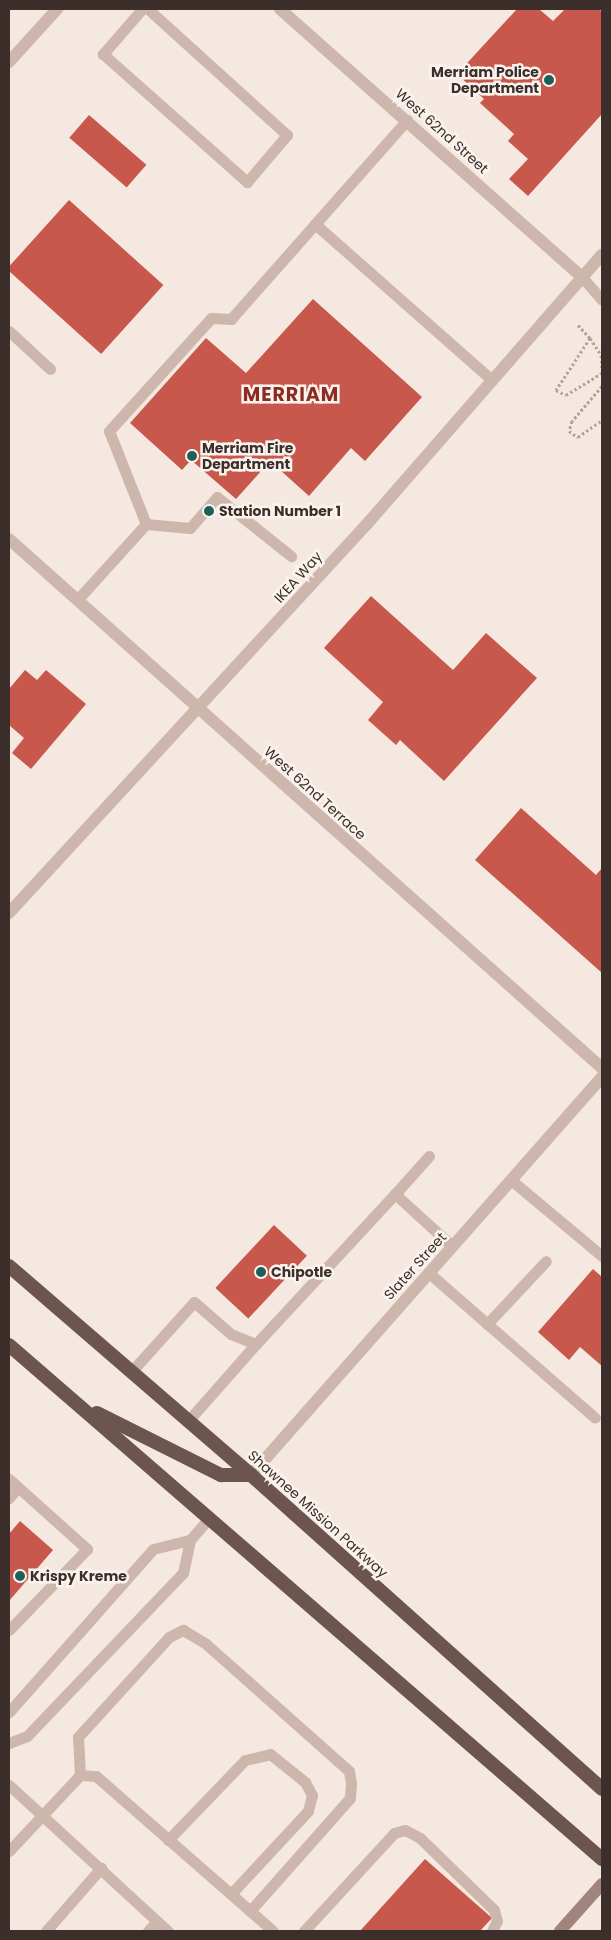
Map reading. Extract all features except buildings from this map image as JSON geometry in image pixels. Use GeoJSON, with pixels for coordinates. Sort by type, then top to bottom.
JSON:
{"type":"FeatureCollection","features":[{"type":"Feature","properties":{"kind":"highway","name":"Shawnee Mission Parkway"},"geometry":{"type":"LineString","coordinates":[[9,1266],[251,1474],[602,1789]]}},
{"type":"Feature","properties":{"kind":"highway"},"geometry":{"type":"LineString","coordinates":[[9,1345],[210,1517],[602,1859]]}},
{"type":"Feature","properties":{"kind":"highway"},"geometry":{"type":"LineString","coordinates":[[76,1402],[222,1475],[251,1474]]}},
{"type":"Feature","properties":{"kind":"main road"},"geometry":{"type":"LineString","coordinates":[[560,1931],[602,1884]]}},
{"type":"Feature","properties":{"kind":"street"},"geometry":{"type":"LineString","coordinates":[[9,62],[57,9]]}},
{"type":"Feature","properties":{"kind":"street","name":"West 62nd Street"},"geometry":{"type":"LineString","coordinates":[[280,9],[582,277]]}},
{"type":"Feature","properties":{"kind":"street","name":"IKEA Way"},"geometry":{"type":"LineString","coordinates":[[9,913],[367,524],[602,255]]}},
{"type":"Feature","properties":{"kind":"street","name":"West 62nd Terrace"},"geometry":{"type":"LineString","coordinates":[[9,539],[602,1068]]}},
{"type":"Feature","properties":{"kind":"street","name":"Slater Street"},"geometry":{"type":"LineString","coordinates":[[251,1474],[602,1077]]}},
{"type":"Feature","properties":{"kind":"lane"},"geometry":{"type":"LineString","coordinates":[[142,9],[102,54],[247,182],[287,135],[148,9]]}},
{"type":"Feature","properties":{"kind":"lane"},"geometry":{"type":"LineString","coordinates":[[146,524],[109,431],[211,318],[231,320],[407,120]]}},
{"type":"Feature","properties":{"kind":"lane"},"geometry":{"type":"LineString","coordinates":[[315,224],[492,380]]}},
{"type":"Feature","properties":{"kind":"lane"},"geometry":{"type":"LineString","coordinates":[[582,277],[602,300]]}},
{"type":"Feature","properties":{"kind":"lane"},"geometry":{"type":"LineString","coordinates":[[9,331],[50,369]]}},
{"type":"Feature","properties":{"kind":"lane"},"geometry":{"type":"LineString","coordinates":[[146,524],[190,528],[217,497],[291,556]]}},
{"type":"Feature","properties":{"kind":"lane"},"geometry":{"type":"LineString","coordinates":[[78,599],[146,524]]}},
{"type":"Feature","properties":{"kind":"lane"},"geometry":{"type":"LineString","coordinates":[[188,1421],[429,1156]]}},
{"type":"Feature","properties":{"kind":"lane"},"geometry":{"type":"LineString","coordinates":[[512,1180],[602,1256]]}},
{"type":"Feature","properties":{"kind":"lane"},"geometry":{"type":"LineString","coordinates":[[395,1194],[452,1246]]}},
{"type":"Feature","properties":{"kind":"lane"},"geometry":{"type":"LineString","coordinates":[[487,1324],[546,1261]]}},
{"type":"Feature","properties":{"kind":"lane"},"geometry":{"type":"LineString","coordinates":[[429,1273],[596,1418]]}},
{"type":"Feature","properties":{"kind":"lane"},"geometry":{"type":"LineString","coordinates":[[131,1372],[194,1302],[231,1334],[256,1344]]}},
{"type":"Feature","properties":{"kind":"lane"},"geometry":{"type":"LineString","coordinates":[[9,1479],[87,1549],[9,1630]]}},
{"type":"Feature","properties":{"kind":"lane"},"geometry":{"type":"LineString","coordinates":[[9,1498],[18,1487]]}},
{"type":"Feature","properties":{"kind":"lane"},"geometry":{"type":"LineString","coordinates":[[9,1743],[27,1736],[183,1573],[190,1540],[210,1517]]}},
{"type":"Feature","properties":{"kind":"lane"},"geometry":{"type":"LineString","coordinates":[[9,1712],[153,1550],[190,1540]]}},
{"type":"Feature","properties":{"kind":"lane"},"geometry":{"type":"LineString","coordinates":[[9,1851],[80,1775],[78,1737],[169,1637],[183,1630],[206,1644],[350,1771],[352,1783],[350,1798],[250,1911]]}},
{"type":"Feature","properties":{"kind":"lane"},"geometry":{"type":"LineString","coordinates":[[168,1840],[245,1760],[270,1754],[305,1782],[312,1795],[308,1811],[231,1894]]}},
{"type":"Feature","properties":{"kind":"lane"},"geometry":{"type":"LineString","coordinates":[[80,1775],[96,1776],[108,1784],[168,1840],[273,1931]]}},
{"type":"Feature","properties":{"kind":"lane"},"geometry":{"type":"LineString","coordinates":[[9,1785],[168,1931]]}},
{"type":"Feature","properties":{"kind":"lane"},"geometry":{"type":"LineString","coordinates":[[304,1931],[394,1834],[405,1830],[420,1838],[494,1910],[498,1920],[492,1931]]}},
{"type":"Feature","properties":{"kind":"lane"},"geometry":{"type":"LineString","coordinates":[[46,1931],[101,1868]]}},
{"type":"Feature","properties":{"kind":"lane"},"geometry":{"type":"LineString","coordinates":[[148,1931],[157,1921]]}},
{"type":"Feature","properties":{"kind":"path"},"geometry":{"type":"LineString","coordinates":[[578,325],[590,338],[601,355],[602,372],[566,395],[556,390],[590,338]]}},
{"type":"Feature","properties":{"kind":"path"},"geometry":{"type":"LineString","coordinates":[[602,386],[572,421],[570,431],[578,437],[602,420]]}},
{"type":"Feature","properties":{"kind":"place","name":"Merriam Police Department"},"geometry":{"type":"Point","coordinates":[549,80]}},
{"type":"Feature","properties":{"kind":"place","name":"Merriam Fire Department"},"geometry":{"type":"Point","coordinates":[192,456]}},
{"type":"Feature","properties":{"kind":"place","name":"Station Number 1"},"geometry":{"type":"Point","coordinates":[209,511]}},
{"type":"Feature","properties":{"kind":"place","name":"Chipotle"},"geometry":{"type":"Point","coordinates":[261,1272]}},
{"type":"Feature","properties":{"kind":"place","name":"Krispy Kreme"},"geometry":{"type":"Point","coordinates":[20,1576]}},
{"type":"Feature","properties":{"kind":"district","name":"MERRIAM"},"geometry":{"type":"Point","coordinates":[291,395]}}]}
